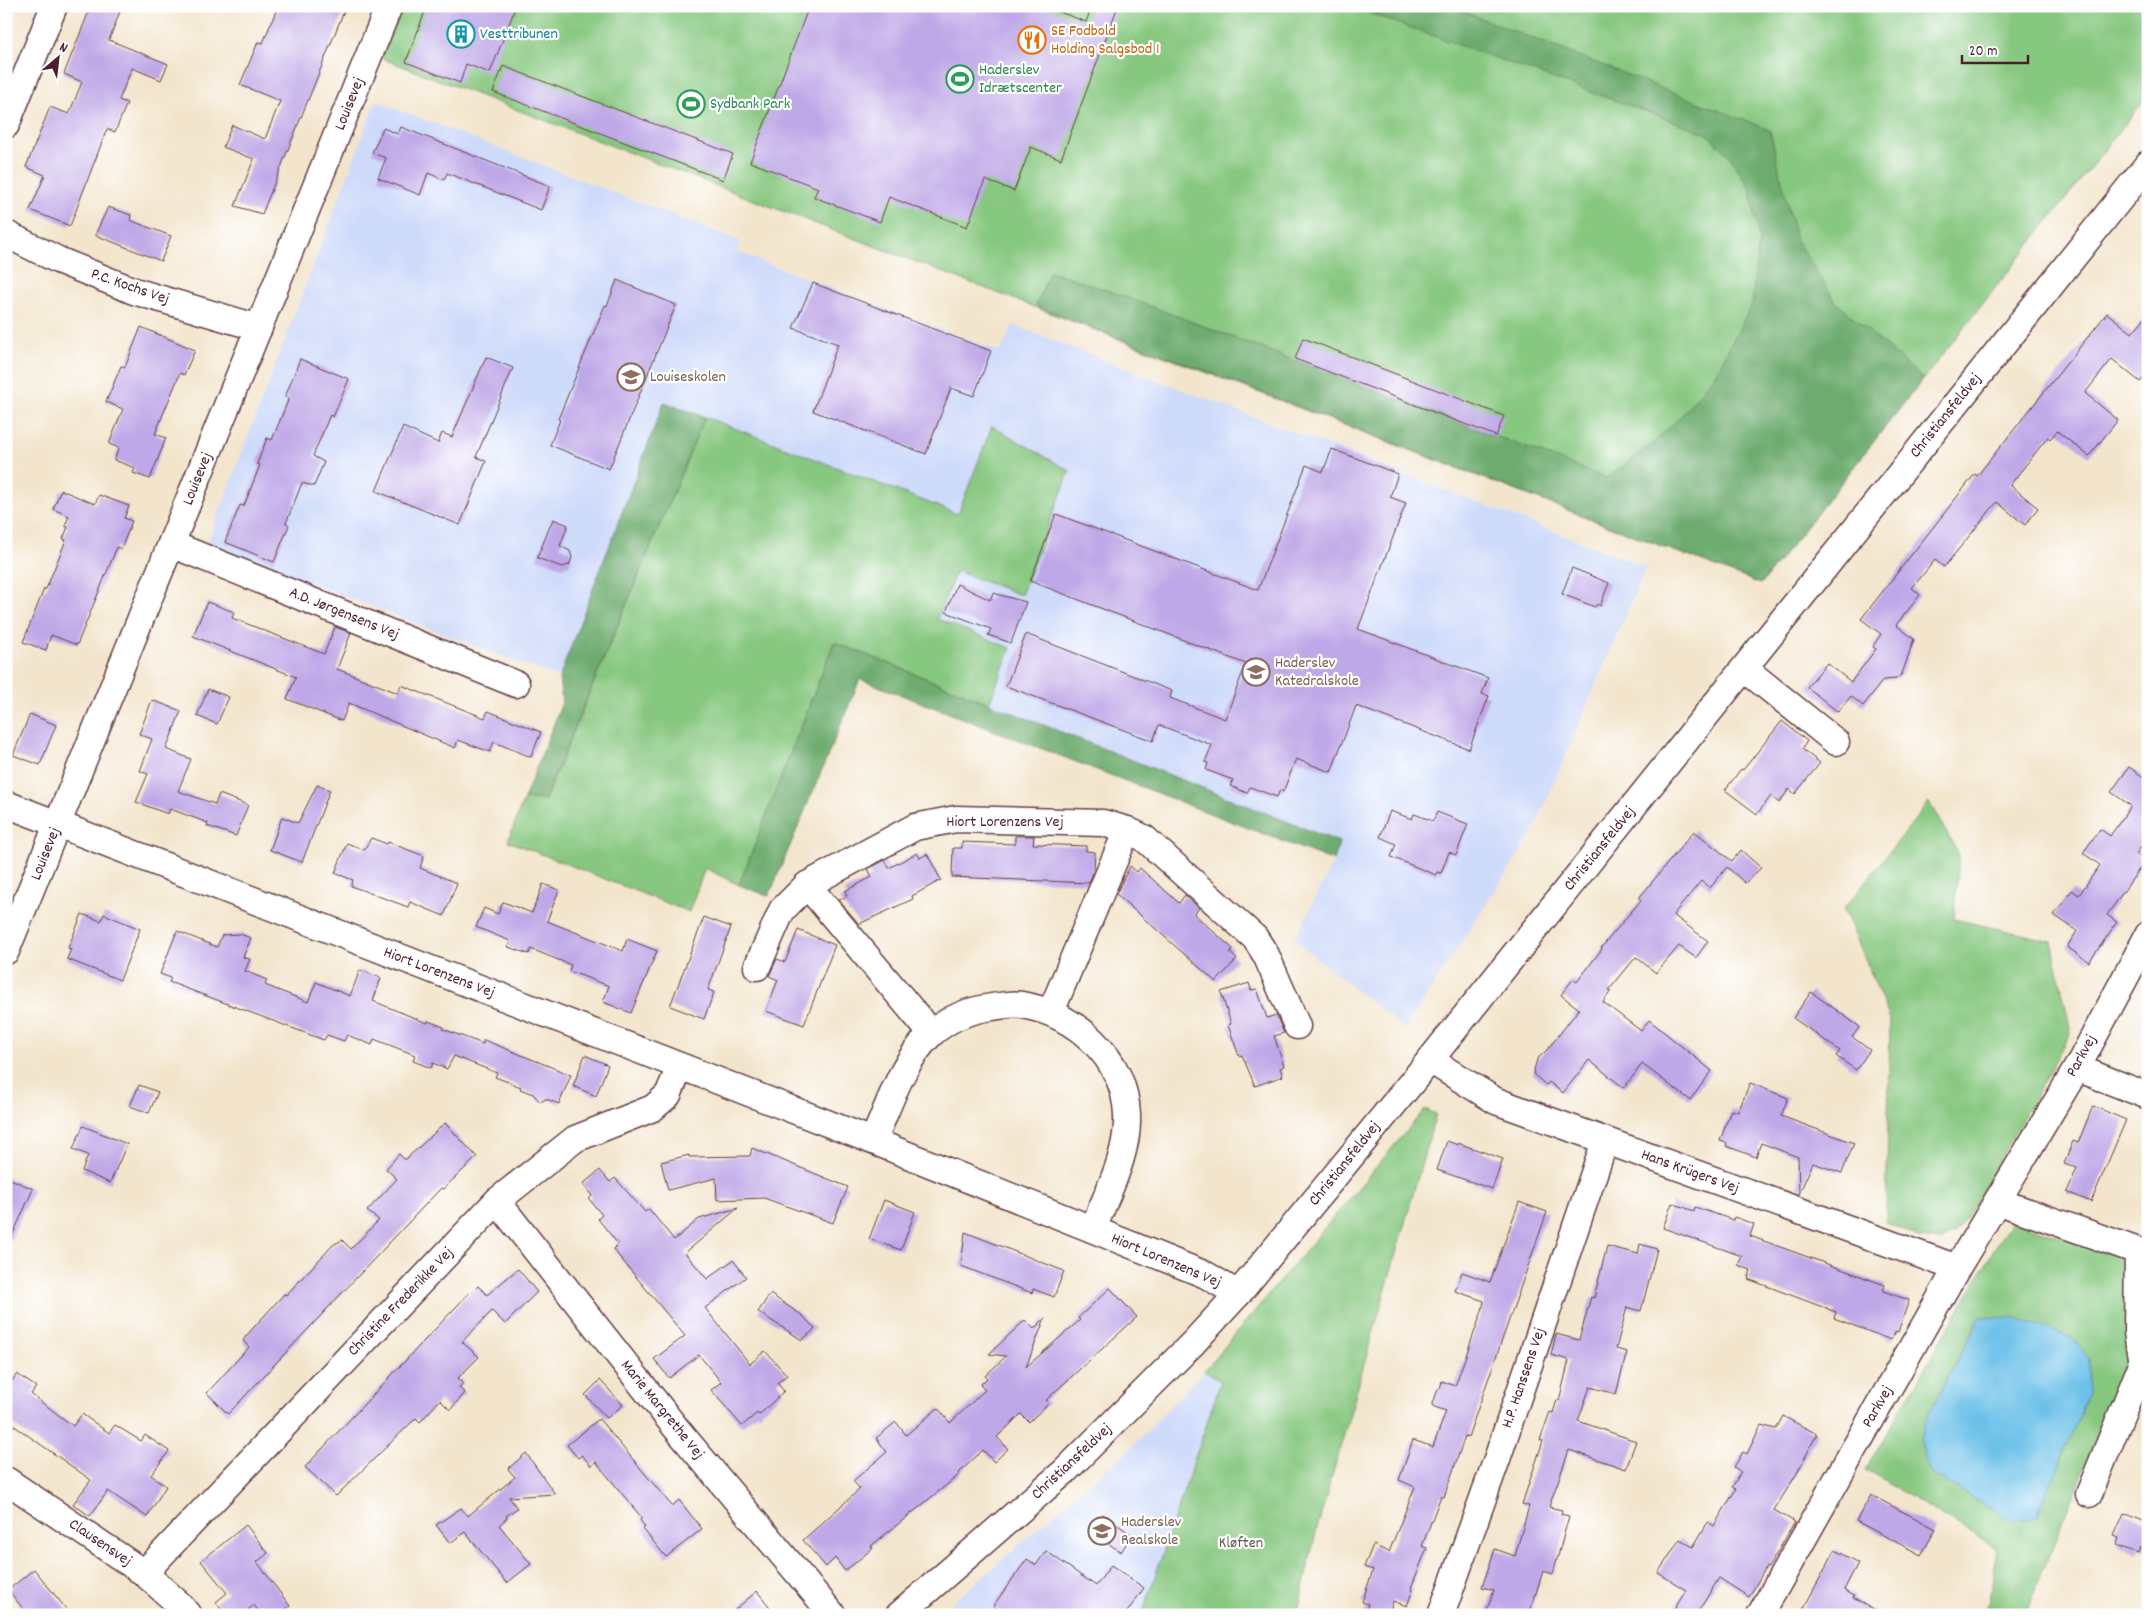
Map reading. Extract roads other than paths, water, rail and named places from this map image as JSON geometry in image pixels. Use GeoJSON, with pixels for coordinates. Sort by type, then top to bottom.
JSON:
{"type":"FeatureCollection","features":[{"type":"Feature","properties":{"kind":"street"},"geometry":{"type":"LineString","coordinates":[[6,125],[54,6]]}},
{"type":"Feature","properties":{"kind":"street","name":"Louisevej"},"geometry":{"type":"LineString","coordinates":[[6,951],[389,6]]}},
{"type":"Feature","properties":{"kind":"street","name":"Christiansfeldvej"},"geometry":{"type":"LineString","coordinates":[[899,1615],[1065,1471],[1193,1343],[1238,1294],[1430,1060],[1745,669],[2148,164]]}},
{"type":"Feature","properties":{"kind":"street","name":"P.C. Kochs Vej"},"geometry":{"type":"LineString","coordinates":[[6,234],[58,260],[134,291],[258,328]]}},
{"type":"Feature","properties":{"kind":"street","name":"A.D. Jørgensens Vej"},"geometry":{"type":"LineString","coordinates":[[171,544],[516,684]]}},
{"type":"Feature","properties":{"kind":"street"},"geometry":{"type":"LineString","coordinates":[[1745,669],[1836,742]]}},
{"type":"Feature","properties":{"kind":"street","name":"Hiort Lorenzens Vej"},"geometry":{"type":"LineString","coordinates":[[6,804],[873,1141],[1206,1275],[1238,1294]]}},
{"type":"Feature","properties":{"kind":"street","name":"Hiort Lorenzens Vej"},"geometry":{"type":"LineString","coordinates":[[757,967],[782,910],[807,885],[915,828],[935,822],[956,819],[1103,823],[1127,830],[1144,838],[1255,938],[1266,955],[1297,1026]]}},
{"type":"Feature","properties":{"kind":"street"},"geometry":{"type":"LineString","coordinates":[[1051,1012],[1127,830]]}},
{"type":"Feature","properties":{"kind":"street"},"geometry":{"type":"LineString","coordinates":[[807,885],[931,1034]]}},
{"type":"Feature","properties":{"kind":"street","name":"Parkvej"},"geometry":{"type":"LineString","coordinates":[[1760,1615],[1956,1268],[2077,1068],[2148,935]]}},
{"type":"Feature","properties":{"kind":"street","name":"Hiort Lorenzens Vej"},"geometry":{"type":"LineString","coordinates":[[873,1141],[911,1057],[931,1034],[958,1016],[979,1009],[1020,1004],[1051,1012],[1080,1028],[1107,1056],[1120,1080],[1127,1113],[1125,1146],[1093,1229]]}},
{"type":"Feature","properties":{"kind":"street","name":"Hans Krügers Vej"},"geometry":{"type":"LineString","coordinates":[[1430,1060],[1496,1101],[1956,1268]]}},
{"type":"Feature","properties":{"kind":"street","name":"Christine Frederikke Vej"},"geometry":{"type":"LineString","coordinates":[[144,1573],[497,1201],[575,1140],[653,1108],[668,1095],[680,1067]]}},
{"type":"Feature","properties":{"kind":"street"},"geometry":{"type":"LineString","coordinates":[[2077,1068],[2148,1096]]}},
{"type":"Feature","properties":{"kind":"street","name":"H.P. Hanssens Vej"},"geometry":{"type":"LineString","coordinates":[[1441,1615],[1500,1450],[1605,1141]]}},
{"type":"Feature","properties":{"kind":"street","name":"Marie Margrethe Vej"},"geometry":{"type":"LineString","coordinates":[[497,1201],[676,1428],[833,1615]]}},
{"type":"Feature","properties":{"kind":"street"},"geometry":{"type":"LineString","coordinates":[[1997,1201],[2138,1252],[2137,1332],[2142,1364],[2089,1494]]}},
{"type":"Feature","properties":{"kind":"street","name":"Clausensvej"},"geometry":{"type":"LineString","coordinates":[[6,1480],[144,1573],[179,1604],[188,1615]]}},
{"type":"Feature","properties":{"kind":"water"},"geometry":{"type":"Polygon","coordinates":[[[2013,1317],[2072,1337],[2089,1359],[2088,1394],[2038,1515],[2028,1520],[2008,1519],[1933,1474],[1924,1458],[1920,1438],[1930,1410],[1980,1318],[2013,1317]]]}},
{"type":"Feature","properties":{"kind":"place","name":"Vesttribunen"},"geometry":{"type":"Point","coordinates":[461,34]}},
{"type":"Feature","properties":{"kind":"place","name":"SE Fodbold Holding Salgsbod 1"},"geometry":{"type":"Point","coordinates":[1032,40]}},
{"type":"Feature","properties":{"kind":"place","name":"Haderslev Idrætscenter"},"geometry":{"type":"Point","coordinates":[960,79]}},
{"type":"Feature","properties":{"kind":"place","name":"Sydbank Park"},"geometry":{"type":"Point","coordinates":[691,104]}},
{"type":"Feature","properties":{"kind":"place","name":"Louiseskolen"},"geometry":{"type":"Point","coordinates":[631,377]}},
{"type":"Feature","properties":{"kind":"place","name":"Haderslev Katedralskole"},"geometry":{"type":"Point","coordinates":[1256,672]}},
{"type":"Feature","properties":{"kind":"place","name":"Haderslev Realskole"},"geometry":{"type":"Point","coordinates":[1102,1531]}},
{"type":"Feature","properties":{"kind":"park label","name":"Kløften"},"geometry":{"type":"Point","coordinates":[1241,1543]}}]}
